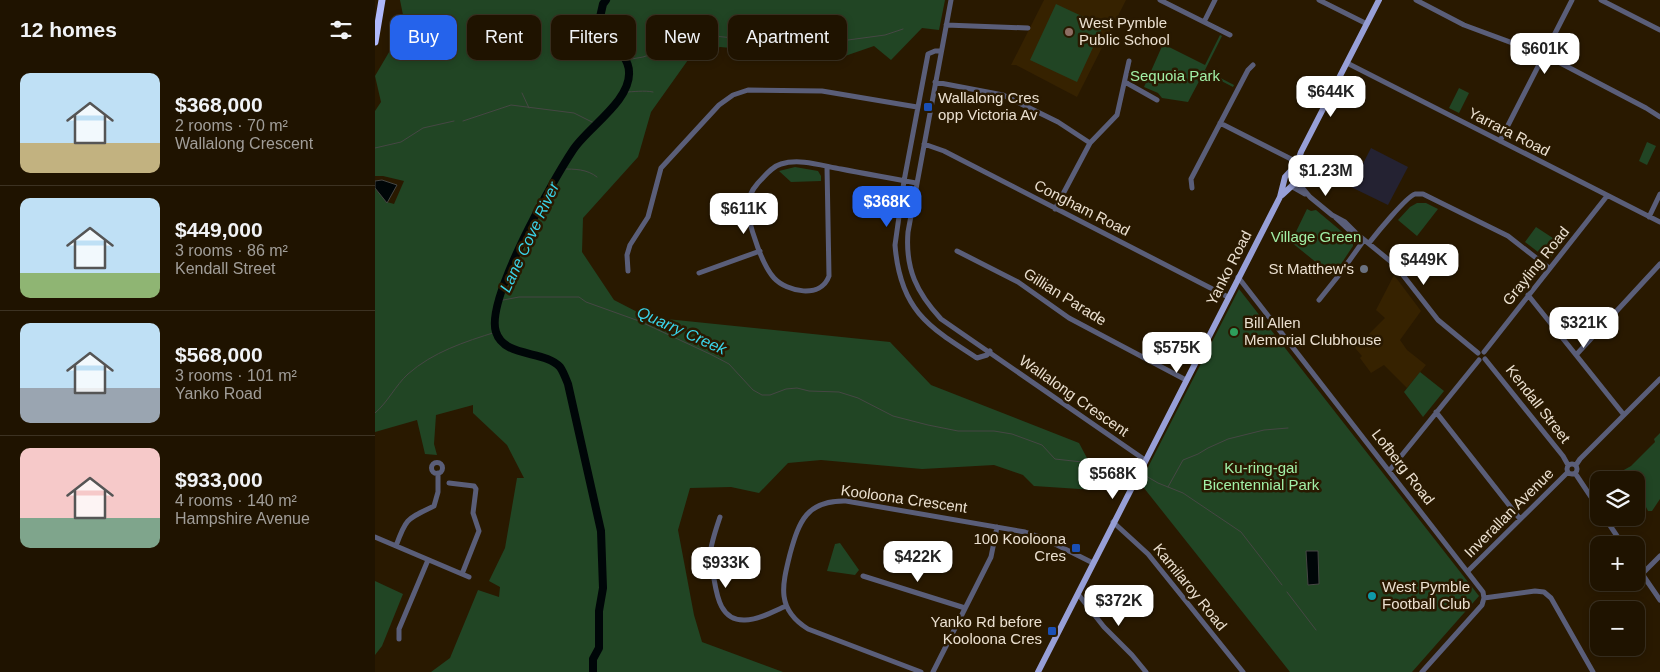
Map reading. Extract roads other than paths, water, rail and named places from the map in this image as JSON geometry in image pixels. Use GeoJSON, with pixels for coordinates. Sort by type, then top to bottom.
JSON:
{"type":"FeatureCollection","features":[{"type":"Feature","properties":{"kind":"highway"},"geometry":{"type":"LineString","coordinates":[[375,42],[382,0]]}},
{"type":"Feature","properties":{"kind":"main road","name":"Yanko Road"},"geometry":{"type":"LineString","coordinates":[[1280,197],[1293,183],[1301,152],[1379,0]]}},
{"type":"Feature","properties":{"kind":"main road","name":"Yanko Road"},"geometry":{"type":"LineString","coordinates":[[1038,672],[1280,197],[1286,178],[1297,163]]}},
{"type":"Feature","properties":{"kind":"main road"},"geometry":{"type":"LineString","coordinates":[[1292,175],[1293,183],[1286,184],[1286,178],[1292,175]]}},
{"type":"Feature","properties":{"kind":"street","name":"Wallalong Crescent"},"geometry":{"type":"LineString","coordinates":[[951,0],[923,144],[907,244],[914,278],[920,292],[941,319],[990,351],[1145,460]]}},
{"type":"Feature","properties":{"kind":"street"},"geometry":{"type":"LineString","coordinates":[[1160,0],[1230,35]]}},
{"type":"Feature","properties":{"kind":"street"},"geometry":{"type":"LineString","coordinates":[[1204,22],[1215,0]]}},
{"type":"Feature","properties":{"kind":"street"},"geometry":{"type":"LineString","coordinates":[[1319,0],[1367,24]]}},
{"type":"Feature","properties":{"kind":"street"},"geometry":{"type":"LineString","coordinates":[[1416,0],[1464,24],[1545,55],[1647,108],[1660,117]]}},
{"type":"Feature","properties":{"kind":"street"},"geometry":{"type":"LineString","coordinates":[[1500,141],[1572,0]]}},
{"type":"Feature","properties":{"kind":"street"},"geometry":{"type":"LineString","coordinates":[[1601,0],[1660,30]]}},
{"type":"Feature","properties":{"kind":"street"},"geometry":{"type":"LineString","coordinates":[[946,25],[1029,28]]}},
{"type":"Feature","properties":{"kind":"street"},"geometry":{"type":"LineString","coordinates":[[941,51],[928,54],[917,107],[895,245],[897,268],[908,300],[933,329],[977,358],[987,355],[990,351]]}},
{"type":"Feature","properties":{"kind":"street"},"geometry":{"type":"LineString","coordinates":[[1055,209],[1090,143],[1117,115],[1129,61]]}},
{"type":"Feature","properties":{"kind":"street","name":"Yarrara Road"},"geometry":{"type":"LineString","coordinates":[[1347,63],[1660,222]]}},
{"type":"Feature","properties":{"kind":"street"},"geometry":{"type":"LineString","coordinates":[[1192,188],[1191,179],[1248,70],[1253,65]]}},
{"type":"Feature","properties":{"kind":"street"},"geometry":{"type":"LineString","coordinates":[[935,82],[1003,95],[1058,122],[1090,143]]}},
{"type":"Feature","properties":{"kind":"street"},"geometry":{"type":"LineString","coordinates":[[1125,82],[1157,100]]}},
{"type":"Feature","properties":{"kind":"street"},"geometry":{"type":"LineString","coordinates":[[629,271],[627,254],[630,245],[647,217],[661,168],[719,105],[733,95],[747,90],[822,91],[917,107]]}},
{"type":"Feature","properties":{"kind":"street"},"geometry":{"type":"LineString","coordinates":[[1220,124],[1297,163]]}},
{"type":"Feature","properties":{"kind":"street","name":"Congham Road"},"geometry":{"type":"LineString","coordinates":[[923,144],[944,151],[1228,297]]}},
{"type":"Feature","properties":{"kind":"street"},"geometry":{"type":"LineString","coordinates":[[827,167],[829,276],[824,285],[814,290],[800,290],[788,287],[781,284],[772,275],[760,251],[749,220],[747,208],[749,197],[754,187],[775,167],[793,162],[827,167],[916,183]]}},
{"type":"Feature","properties":{"kind":"street"},"geometry":{"type":"LineString","coordinates":[[1293,183],[1332,215],[1345,222],[1395,265],[1438,320],[1487,356],[1483,361],[1479,360]]}},
{"type":"Feature","properties":{"kind":"street"},"geometry":{"type":"LineString","coordinates":[[1319,300],[1366,241],[1416,194],[1423,194],[1508,236],[1549,268]]}},
{"type":"Feature","properties":{"kind":"street"},"geometry":{"type":"LineString","coordinates":[[1649,217],[1660,194]]}},
{"type":"Feature","properties":{"kind":"street","name":"Grayling Road"},"geometry":{"type":"LineString","coordinates":[[1481,352],[1607,196]]}},
{"type":"Feature","properties":{"kind":"street"},"geometry":{"type":"LineString","coordinates":[[699,273],[760,251]]}},
{"type":"Feature","properties":{"kind":"street","name":"Gillian Parade"},"geometry":{"type":"LineString","coordinates":[[957,252],[1018,282],[1069,318],[1186,380]]}},
{"type":"Feature","properties":{"kind":"street"},"geometry":{"type":"LineString","coordinates":[[1576,355],[1660,264]]}},
{"type":"Feature","properties":{"kind":"street","name":"Lofberg Road"},"geometry":{"type":"LineString","coordinates":[[1239,276],[1468,571],[1482,590],[1484,598]]}},
{"type":"Feature","properties":{"kind":"street"},"geometry":{"type":"LineString","coordinates":[[1528,294],[1624,415]]}},
{"type":"Feature","properties":{"kind":"street"},"geometry":{"type":"LineString","coordinates":[[1389,471],[1479,360],[1477,357],[1481,352]]}},
{"type":"Feature","properties":{"kind":"street","name":"Kendall Street"},"geometry":{"type":"LineString","coordinates":[[1485,359],[1563,456],[1568,465]]}},
{"type":"Feature","properties":{"kind":"street","name":"Inverallan Avenue"},"geometry":{"type":"LineString","coordinates":[[1576,465],[1660,379]]}},
{"type":"Feature","properties":{"kind":"street"},"geometry":{"type":"LineString","coordinates":[[1436,412],[1520,519]]}},
{"type":"Feature","properties":{"kind":"street"},"geometry":{"type":"LineString","coordinates":[[1568,465],[1576,465],[1575,473],[1568,472],[1568,465]]}},
{"type":"Feature","properties":{"kind":"street","name":"Inverallan Avenue"},"geometry":{"type":"LineString","coordinates":[[1468,571],[1568,472]]}},
{"type":"Feature","properties":{"kind":"street"},"geometry":{"type":"LineString","coordinates":[[396,546],[402,528],[410,518],[434,506],[438,492],[438,473]]}},
{"type":"Feature","properties":{"kind":"street"},"geometry":{"type":"LineString","coordinates":[[1575,473],[1590,496]]}},
{"type":"Feature","properties":{"kind":"street"},"geometry":{"type":"LineString","coordinates":[[449,482],[475,487],[473,513],[479,531],[462,574]]}},
{"type":"Feature","properties":{"kind":"street","name":"Kooloona Crescent"},"geometry":{"type":"LineString","coordinates":[[786,606],[783,583],[798,528],[808,513],[820,505],[832,501],[846,501],[1025,532],[1043,538],[1093,563]]}},
{"type":"Feature","properties":{"kind":"street"},"geometry":{"type":"LineString","coordinates":[[720,517],[710,556],[718,600],[727,615],[735,619],[751,620],[786,606],[799,623],[808,629],[921,672]]}},
{"type":"Feature","properties":{"kind":"street","name":"Kamilaroy Road"},"geometry":{"type":"LineString","coordinates":[[1113,522],[1148,554],[1243,672]]}},
{"type":"Feature","properties":{"kind":"street"},"geometry":{"type":"LineString","coordinates":[[933,672],[991,558],[997,527]]}},
{"type":"Feature","properties":{"kind":"street"},"geometry":{"type":"LineString","coordinates":[[375,537],[469,577]]}},
{"type":"Feature","properties":{"kind":"street"},"geometry":{"type":"LineString","coordinates":[[1645,571],[1660,556]]}},
{"type":"Feature","properties":{"kind":"street"},"geometry":{"type":"LineString","coordinates":[[399,639],[399,629],[428,560]]}},
{"type":"Feature","properties":{"kind":"street"},"geometry":{"type":"LineString","coordinates":[[863,576],[965,608]]}},
{"type":"Feature","properties":{"kind":"street"},"geometry":{"type":"LineString","coordinates":[[1645,578],[1660,600]]}},
{"type":"Feature","properties":{"kind":"street"},"geometry":{"type":"LineString","coordinates":[[1422,672],[1477,611],[1484,598],[1535,591],[1544,592],[1551,598],[1593,672]]}},
{"type":"Feature","properties":{"kind":"street"},"geometry":{"type":"LineString","coordinates":[[1078,594],[1145,672]]}},
{"type":"Feature","properties":{"kind":"waterway","name":"Lane Cove River"},"geometry":{"type":"LineString","coordinates":[[593,672],[593,659],[599,648],[599,611],[603,588],[601,531],[568,384],[560,367],[553,362],[516,350],[500,340],[496,332],[495,316],[510,268],[551,187],[573,150],[616,104],[628,83],[628,65],[622,53],[598,26],[603,4],[606,0]]}},
{"type":"Feature","properties":{"kind":"waterway"},"geometry":{"type":"LineString","coordinates":[[636,58],[714,36],[734,38],[754,34],[799,33],[848,40],[885,35],[903,29]]}},
{"type":"Feature","properties":{"kind":"waterway"},"geometry":{"type":"LineString","coordinates":[[624,92],[653,92]]}},
{"type":"Feature","properties":{"kind":"waterway"},"geometry":{"type":"LineString","coordinates":[[522,93],[529,108]]}},
{"type":"Feature","properties":{"kind":"waterway"},"geometry":{"type":"LineString","coordinates":[[463,121],[511,105],[574,113],[596,124]]}},
{"type":"Feature","properties":{"kind":"waterway"},"geometry":{"type":"LineString","coordinates":[[375,148],[401,142],[423,128],[454,121]]}},
{"type":"Feature","properties":{"kind":"waterway"},"geometry":{"type":"LineString","coordinates":[[562,169],[585,171],[597,177]]}},
{"type":"Feature","properties":{"kind":"waterway","name":"Quarry Creek"},"geometry":{"type":"LineString","coordinates":[[498,301],[519,297],[579,297],[586,302],[639,321],[729,364],[753,390],[762,395],[770,395],[786,389],[797,388],[809,391],[839,392],[858,398],[893,416],[958,431],[994,431],[1012,434],[1042,445],[1055,459],[1100,464],[1131,472]]}},
{"type":"Feature","properties":{"kind":"waterway"},"geometry":{"type":"LineString","coordinates":[[375,413],[403,379],[418,366],[449,348],[496,332]]}},
{"type":"Feature","properties":{"kind":"waterway"},"geometry":{"type":"LineString","coordinates":[[1168,487],[1183,460],[1228,439],[1264,430],[1288,428]]}},
{"type":"Feature","properties":{"kind":"waterway","name":"Quarry Creek"},"geometry":{"type":"LineString","coordinates":[[1146,476],[1183,493],[1241,532],[1282,585]]}},
{"type":"Feature","properties":{"kind":"waterway","name":"Quarry Creek"},"geometry":{"type":"LineString","coordinates":[[1287,592],[1316,630]]}},
{"type":"Feature","properties":{"kind":"place","name":"West Pymble Public School"},"geometry":{"type":"Point","coordinates":[1069,32]}},
{"type":"Feature","properties":{"kind":"place","name":"Wallalong Cres opp Victoria Av"},"geometry":{"type":"Point","coordinates":[928,107]}},
{"type":"Feature","properties":{"kind":"place","name":"St Matthew's"},"geometry":{"type":"Point","coordinates":[1364,269]}},
{"type":"Feature","properties":{"kind":"place","name":"Bill Allen Memorial Clubhouse"},"geometry":{"type":"Point","coordinates":[1234,332]}},
{"type":"Feature","properties":{"kind":"place","name":"100 Kooloona Cres"},"geometry":{"type":"Point","coordinates":[1076,548]}},
{"type":"Feature","properties":{"kind":"place","name":"West Pymble Football Club"},"geometry":{"type":"Point","coordinates":[1372,596]}},
{"type":"Feature","properties":{"kind":"place","name":"Yanko Rd before Kooloona Cres"},"geometry":{"type":"Point","coordinates":[1052,631]}},
{"type":"Feature","properties":{"kind":"park label","name":"Sequoia Park"},"geometry":{"type":"Point","coordinates":[1175,76]}},
{"type":"Feature","properties":{"kind":"park label","name":"Village Green"},"geometry":{"type":"Point","coordinates":[1316,237]}},
{"type":"Feature","properties":{"kind":"park label","name":"Ku-ring-gai Bicentennial Park"},"geometry":{"type":"Point","coordinates":[1261,476]}}]}
